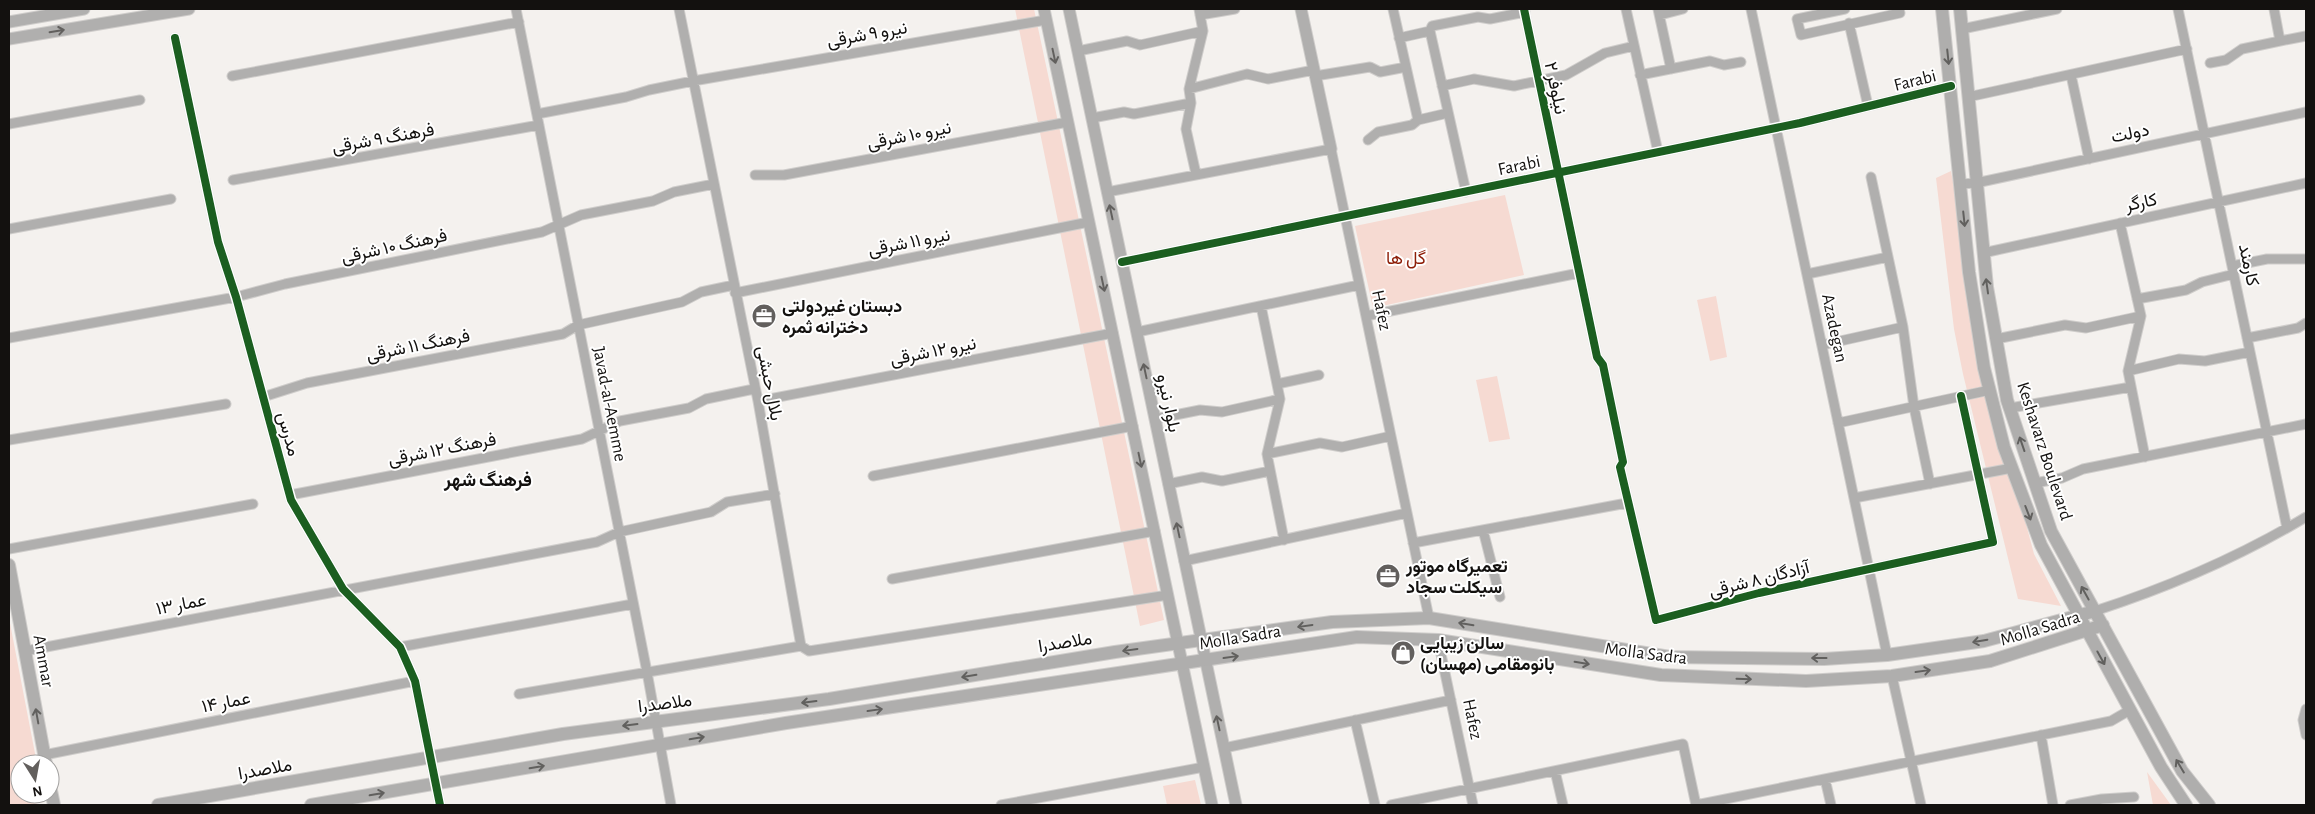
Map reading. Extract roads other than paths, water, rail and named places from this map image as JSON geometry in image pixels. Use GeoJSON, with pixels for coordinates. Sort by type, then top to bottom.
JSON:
{"type":"FeatureCollection","features":[{"type":"Feature","properties":{"kind":"main road","name":"Keshavarz Boulevard"},"geometry":{"type":"LineString","coordinates":[[1942,9],[1969,272],[1990,390],[2004,447],[2040,545],[2161,767],[2186,805]]}},
{"type":"Feature","properties":{"kind":"main road","name":"Keshavarz Boulevard"},"geometry":{"type":"LineString","coordinates":[[1960,9],[1986,287],[2010,408],[2051,531],[2182,771],[2209,805]]}},
{"type":"Feature","properties":{"kind":"main road","name":"Ammar"},"geometry":{"type":"LineString","coordinates":[[9,565],[44,754]]}},
{"type":"Feature","properties":{"kind":"main road","name":"Molla Sadra"},"geometry":{"type":"LineString","coordinates":[[1178,643],[1332,622],[1429,618],[1670,657],[1824,659],[1888,655],[1984,641],[2095,611]]}},
{"type":"Feature","properties":{"kind":"main road","name":"Molla Sadra"},"geometry":{"type":"LineString","coordinates":[[1182,664],[1357,637],[1438,640],[1661,675],[1806,682],[1892,676],[1990,661],[2103,626]]}},
{"type":"Feature","properties":{"kind":"main road","name":"ملاصدرا"},"geometry":{"type":"LineString","coordinates":[[158,805],[563,734],[829,699],[1178,643]]}},
{"type":"Feature","properties":{"kind":"main road"},"geometry":{"type":"LineString","coordinates":[[317,805],[795,721],[1182,664]]}},
{"type":"Feature","properties":{"kind":"street"},"geometry":{"type":"LineString","coordinates":[[9,22],[84,9]]}},
{"type":"Feature","properties":{"kind":"street"},"geometry":{"type":"LineString","coordinates":[[9,39],[189,9]]}},
{"type":"Feature","properties":{"kind":"street","name":"Javad-al-Aemme"},"geometry":{"type":"LineString","coordinates":[[516,9],[647,672],[671,805]]}},
{"type":"Feature","properties":{"kind":"street","name":"بلال حبشی"},"geometry":{"type":"LineString","coordinates":[[679,9],[758,401],[801,646]]}},
{"type":"Feature","properties":{"kind":"street","name":"بلوار نیرو"},"geometry":{"type":"LineString","coordinates":[[1069,9],[1236,805]]}},
{"type":"Feature","properties":{"kind":"street"},"geometry":{"type":"LineString","coordinates":[[1196,174],[1186,129],[1191,103],[1190,89],[1203,30],[1199,12],[1235,9]]}},
{"type":"Feature","properties":{"kind":"street","name":"Hafez"},"geometry":{"type":"LineString","coordinates":[[1301,9],[1429,618]]}},
{"type":"Feature","properties":{"kind":"street"},"geometry":{"type":"LineString","coordinates":[[1393,9],[1418,120]]}},
{"type":"Feature","properties":{"kind":"street"},"geometry":{"type":"LineString","coordinates":[[1626,9],[1658,152]]}},
{"type":"Feature","properties":{"kind":"street"},"geometry":{"type":"LineString","coordinates":[[1671,69],[1659,12],[1683,9]]}},
{"type":"Feature","properties":{"kind":"street","name":"Azadegan"},"geometry":{"type":"LineString","coordinates":[[1750,9],[1888,655]]}},
{"type":"Feature","properties":{"kind":"street"},"geometry":{"type":"LineString","coordinates":[[1845,9],[1797,19],[1801,35],[1900,13],[1899,9]]}},
{"type":"Feature","properties":{"kind":"street"},"geometry":{"type":"LineString","coordinates":[[1962,29],[2057,9]]}},
{"type":"Feature","properties":{"kind":"street","name":"کارمند"},"geometry":{"type":"LineString","coordinates":[[2178,9],[2287,528]]}},
{"type":"Feature","properties":{"kind":"street"},"geometry":{"type":"LineString","coordinates":[[2274,9],[2280,41]]}},
{"type":"Feature","properties":{"kind":"street"},"geometry":{"type":"LineString","coordinates":[[1466,192],[1430,31],[1432,26],[1441,24],[1478,17],[1490,19],[1524,11]]}},
{"type":"Feature","properties":{"kind":"street","name":"نیلوفر ۲"},"geometry":{"type":"LineString","coordinates":[[1524,11],[1597,357],[1603,365],[1623,462],[1620,467],[1627,503],[1656,620]]}},
{"type":"Feature","properties":{"kind":"street"},"geometry":{"type":"LineString","coordinates":[[1045,14],[1212,805]]}},
{"type":"Feature","properties":{"kind":"street","name":"نیرو ۹ شرقی"},"geometry":{"type":"LineString","coordinates":[[537,114],[626,97],[649,90],[694,81],[1045,14]]}},
{"type":"Feature","properties":{"kind":"street"},"geometry":{"type":"LineString","coordinates":[[232,76],[519,22]]}},
{"type":"Feature","properties":{"kind":"street"},"geometry":{"type":"LineString","coordinates":[[1849,23],[1868,106]]}},
{"type":"Feature","properties":{"kind":"street"},"geometry":{"type":"LineString","coordinates":[[1078,51],[1127,41],[1140,44],[1203,30]]}},
{"type":"Feature","properties":{"kind":"street"},"geometry":{"type":"LineString","coordinates":[[1399,38],[1430,31]]}},
{"type":"Feature","properties":{"kind":"street"},"geometry":{"type":"LineString","coordinates":[[2210,63],[2226,60],[2242,49],[2306,36]]}},
{"type":"Feature","properties":{"kind":"street","name":"مدرس"},"geometry":{"type":"LineString","coordinates":[[175,38],[218,242],[236,297],[290,495],[343,589],[400,647],[415,681],[440,805]]}},
{"type":"Feature","properties":{"kind":"street"},"geometry":{"type":"LineString","coordinates":[[1442,86],[1474,78],[1514,86],[1539,81],[1566,75],[1605,53],[1634,46]]}},
{"type":"Feature","properties":{"kind":"street"},"geometry":{"type":"LineString","coordinates":[[1968,97],[2187,49]]}},
{"type":"Feature","properties":{"kind":"street"},"geometry":{"type":"LineString","coordinates":[[1640,75],[1710,61],[1724,65],[1740,62]]}},
{"type":"Feature","properties":{"kind":"street"},"geometry":{"type":"LineString","coordinates":[[1190,89],[1247,74],[1268,79],[1370,66],[1380,72],[1406,67]]}},
{"type":"Feature","properties":{"kind":"street"},"geometry":{"type":"LineString","coordinates":[[2071,74],[2089,159]]}},
{"type":"Feature","properties":{"kind":"street","name":"Farabi"},"geometry":{"type":"LineString","coordinates":[[1122,262],[1776,128],[1951,86]]}},
{"type":"Feature","properties":{"kind":"street"},"geometry":{"type":"LineString","coordinates":[[9,124],[140,100]]}},
{"type":"Feature","properties":{"kind":"street"},"geometry":{"type":"LineString","coordinates":[[1092,118],[1124,112],[1134,114],[1191,103]]}},
{"type":"Feature","properties":{"kind":"street","name":"دولت"},"geometry":{"type":"LineString","coordinates":[[1960,184],[1976,183],[2306,112]]}},
{"type":"Feature","properties":{"kind":"street"},"geometry":{"type":"LineString","coordinates":[[1368,140],[1378,132],[1412,126],[1418,120],[1448,113]]}},
{"type":"Feature","properties":{"kind":"street","name":"نیرو ۱۰ شرقی"},"geometry":{"type":"LineString","coordinates":[[755,175],[784,175],[1068,122]]}},
{"type":"Feature","properties":{"kind":"street","name":"فرهنگ ۹ شرقی"},"geometry":{"type":"LineString","coordinates":[[233,180],[539,125]]}},
{"type":"Feature","properties":{"kind":"street"},"geometry":{"type":"LineString","coordinates":[[1107,192],[1331,148]]}},
{"type":"Feature","properties":{"kind":"street"},"geometry":{"type":"LineString","coordinates":[[1871,177],[1903,327],[1914,406],[1930,484]]}},
{"type":"Feature","properties":{"kind":"street","name":"کارگر"},"geometry":{"type":"LineString","coordinates":[[1983,253],[2306,183]]}},
{"type":"Feature","properties":{"kind":"street","name":"فرهنگ ۱۰ شرقی"},"geometry":{"type":"LineString","coordinates":[[9,338],[236,297],[285,284],[542,232],[582,215],[653,201],[674,192],[714,184]]}},
{"type":"Feature","properties":{"kind":"street"},"geometry":{"type":"LineString","coordinates":[[9,228],[171,199]]}},
{"type":"Feature","properties":{"kind":"street","name":"نیرو ۱۱ شرقی"},"geometry":{"type":"LineString","coordinates":[[578,325],[682,302],[701,292],[734,289],[1089,222]]}},
{"type":"Feature","properties":{"kind":"street"},"geometry":{"type":"LineString","coordinates":[[2120,223],[2141,316],[2128,371],[2145,456]]}},
{"type":"Feature","properties":{"kind":"street"},"geometry":{"type":"LineString","coordinates":[[1807,274],[1888,256]]}},
{"type":"Feature","properties":{"kind":"street"},"geometry":{"type":"LineString","coordinates":[[2137,299],[2186,290],[2233,270],[2267,259],[2306,259]]}},
{"type":"Feature","properties":{"kind":"street"},"geometry":{"type":"LineString","coordinates":[[1366,316],[1579,273]]}},
{"type":"Feature","properties":{"kind":"street"},"geometry":{"type":"LineString","coordinates":[[1137,332],[1359,285]]}},
{"type":"Feature","properties":{"kind":"street"},"geometry":{"type":"LineString","coordinates":[[1261,306],[1280,399],[1266,454],[1284,540]]}},
{"type":"Feature","properties":{"kind":"street"},"geometry":{"type":"LineString","coordinates":[[1996,339],[2065,325],[2086,328],[2141,316]]}},
{"type":"Feature","properties":{"kind":"street"},"geometry":{"type":"LineString","coordinates":[[2247,338],[2298,328],[2306,322]]}},
{"type":"Feature","properties":{"kind":"street","name":"فرهنگ ۱۱ شرقی"},"geometry":{"type":"LineString","coordinates":[[263,397],[307,383],[563,334],[578,325]]}},
{"type":"Feature","properties":{"kind":"street"},"geometry":{"type":"LineString","coordinates":[[1822,345],[1903,327]]}},
{"type":"Feature","properties":{"kind":"street","name":"نیرو ۱۲ شرقی"},"geometry":{"type":"LineString","coordinates":[[758,401],[1113,333]]}},
{"type":"Feature","properties":{"kind":"street"},"geometry":{"type":"LineString","coordinates":[[2128,371],[2179,359],[2205,361],[2250,352]]}},
{"type":"Feature","properties":{"kind":"street"},"geometry":{"type":"LineString","coordinates":[[1277,384],[1319,375]]}},
{"type":"Feature","properties":{"kind":"street"},"geometry":{"type":"LineString","coordinates":[[2010,408],[2131,387]]}},
{"type":"Feature","properties":{"kind":"street","name":"فرهنگ ۱۲ شرقی"},"geometry":{"type":"LineString","coordinates":[[290,495],[582,439],[620,421],[689,408],[706,399],[754,388]]}},
{"type":"Feature","properties":{"kind":"street"},"geometry":{"type":"LineString","coordinates":[[1838,423],[1990,390]]}},
{"type":"Feature","properties":{"kind":"street"},"geometry":{"type":"LineString","coordinates":[[1961,396],[1978,475]]}},
{"type":"Feature","properties":{"kind":"street"},"geometry":{"type":"LineString","coordinates":[[1155,419],[1200,410],[1222,412],[1280,399]]}},
{"type":"Feature","properties":{"kind":"street"},"geometry":{"type":"LineString","coordinates":[[9,440],[226,404]]}},
{"type":"Feature","properties":{"kind":"street"},"geometry":{"type":"LineString","coordinates":[[2035,483],[2062,478],[2083,469],[2306,424]]}},
{"type":"Feature","properties":{"kind":"street"},"geometry":{"type":"LineString","coordinates":[[873,476],[1132,426]]}},
{"type":"Feature","properties":{"kind":"street"},"geometry":{"type":"LineString","coordinates":[[1266,454],[1320,443],[1342,447],[1391,436]]}},
{"type":"Feature","properties":{"kind":"street"},"geometry":{"type":"LineString","coordinates":[[1854,498],[2012,468]]}},
{"type":"Feature","properties":{"kind":"street"},"geometry":{"type":"LineString","coordinates":[[1168,484],[1202,477],[1222,481],[1270,471]]}},
{"type":"Feature","properties":{"kind":"street","name":"آزادگان ۸ شرقی"},"geometry":{"type":"LineString","coordinates":[[1656,620],[1869,568],[1993,542],[1978,475]]}},
{"type":"Feature","properties":{"kind":"street","name":"عمار ۱۳"},"geometry":{"type":"LineString","coordinates":[[25,651],[597,542],[619,532],[711,512],[727,502],[775,494]]}},
{"type":"Feature","properties":{"kind":"street"},"geometry":{"type":"LineString","coordinates":[[1413,543],[1627,503]]}},
{"type":"Feature","properties":{"kind":"street"},"geometry":{"type":"LineString","coordinates":[[9,549],[253,504]]}},
{"type":"Feature","properties":{"kind":"street"},"geometry":{"type":"LineString","coordinates":[[1184,561],[1407,513]]}},
{"type":"Feature","properties":{"kind":"street"},"geometry":{"type":"LineString","coordinates":[[2095,611],[2163,588],[2240,554],[2306,517]]}},
{"type":"Feature","properties":{"kind":"street"},"geometry":{"type":"LineString","coordinates":[[1484,530],[1500,597]]}},
{"type":"Feature","properties":{"kind":"street"},"geometry":{"type":"LineString","coordinates":[[892,579],[1155,531]]}},
{"type":"Feature","properties":{"kind":"street"},"geometry":{"type":"LineString","coordinates":[[519,694],[801,646],[809,651],[1168,595]]}},
{"type":"Feature","properties":{"kind":"street"},"geometry":{"type":"LineString","coordinates":[[400,647],[633,604]]}},
{"type":"Feature","properties":{"kind":"street","name":"Hafez"},"geometry":{"type":"LineString","coordinates":[[1438,640],[1473,805]]}},
{"type":"Feature","properties":{"kind":"street"},"geometry":{"type":"LineString","coordinates":[[1892,676],[1922,805]]}},
{"type":"Feature","properties":{"kind":"street","name":"عمار ۱۴"},"geometry":{"type":"LineString","coordinates":[[60,756],[415,681]]}},
{"type":"Feature","properties":{"kind":"street"},"geometry":{"type":"LineString","coordinates":[[1224,748],[1451,700]]}},
{"type":"Feature","properties":{"kind":"street"},"geometry":{"type":"LineString","coordinates":[[2306,709],[2303,720],[2306,735]]}},
{"type":"Feature","properties":{"kind":"street"},"geometry":{"type":"LineString","coordinates":[[1392,805],[1683,744],[1696,805],[2111,721],[2130,710]]}},
{"type":"Feature","properties":{"kind":"street"},"geometry":{"type":"LineString","coordinates":[[1355,720],[1374,805]]}},
{"type":"Feature","properties":{"kind":"street"},"geometry":{"type":"LineString","coordinates":[[2041,736],[2053,805]]}},
{"type":"Feature","properties":{"kind":"street"},"geometry":{"type":"LineString","coordinates":[[1001,805],[1204,767]]}},
{"type":"Feature","properties":{"kind":"street"},"geometry":{"type":"LineString","coordinates":[[1555,771],[1563,805]]}},
{"type":"Feature","properties":{"kind":"street"},"geometry":{"type":"LineString","coordinates":[[1825,779],[1831,805]]}},
{"type":"Feature","properties":{"kind":"street"},"geometry":{"type":"LineString","coordinates":[[2070,805],[2102,799],[2134,797]]}},
{"type":"Feature","properties":{"kind":"place","name":"دبستان غیردولتی دخترانه ثمره"},"geometry":{"type":"Point","coordinates":[764,316]}},
{"type":"Feature","properties":{"kind":"place","name":"تعمیرگاه موتور سیکلت سجاد"},"geometry":{"type":"Point","coordinates":[1388,576]}},
{"type":"Feature","properties":{"kind":"place","name":"سالن زیبایی بانومقامی (مهسان)"},"geometry":{"type":"Point","coordinates":[1403,653]}},
{"type":"Feature","properties":{"kind":"district","name":"فرهنگ شهر"},"geometry":{"type":"Point","coordinates":[488,479]}},
{"type":"Feature","properties":{"kind":"park label","name":"گل ها"},"geometry":{"type":"Point","coordinates":[1406,258]}}]}
